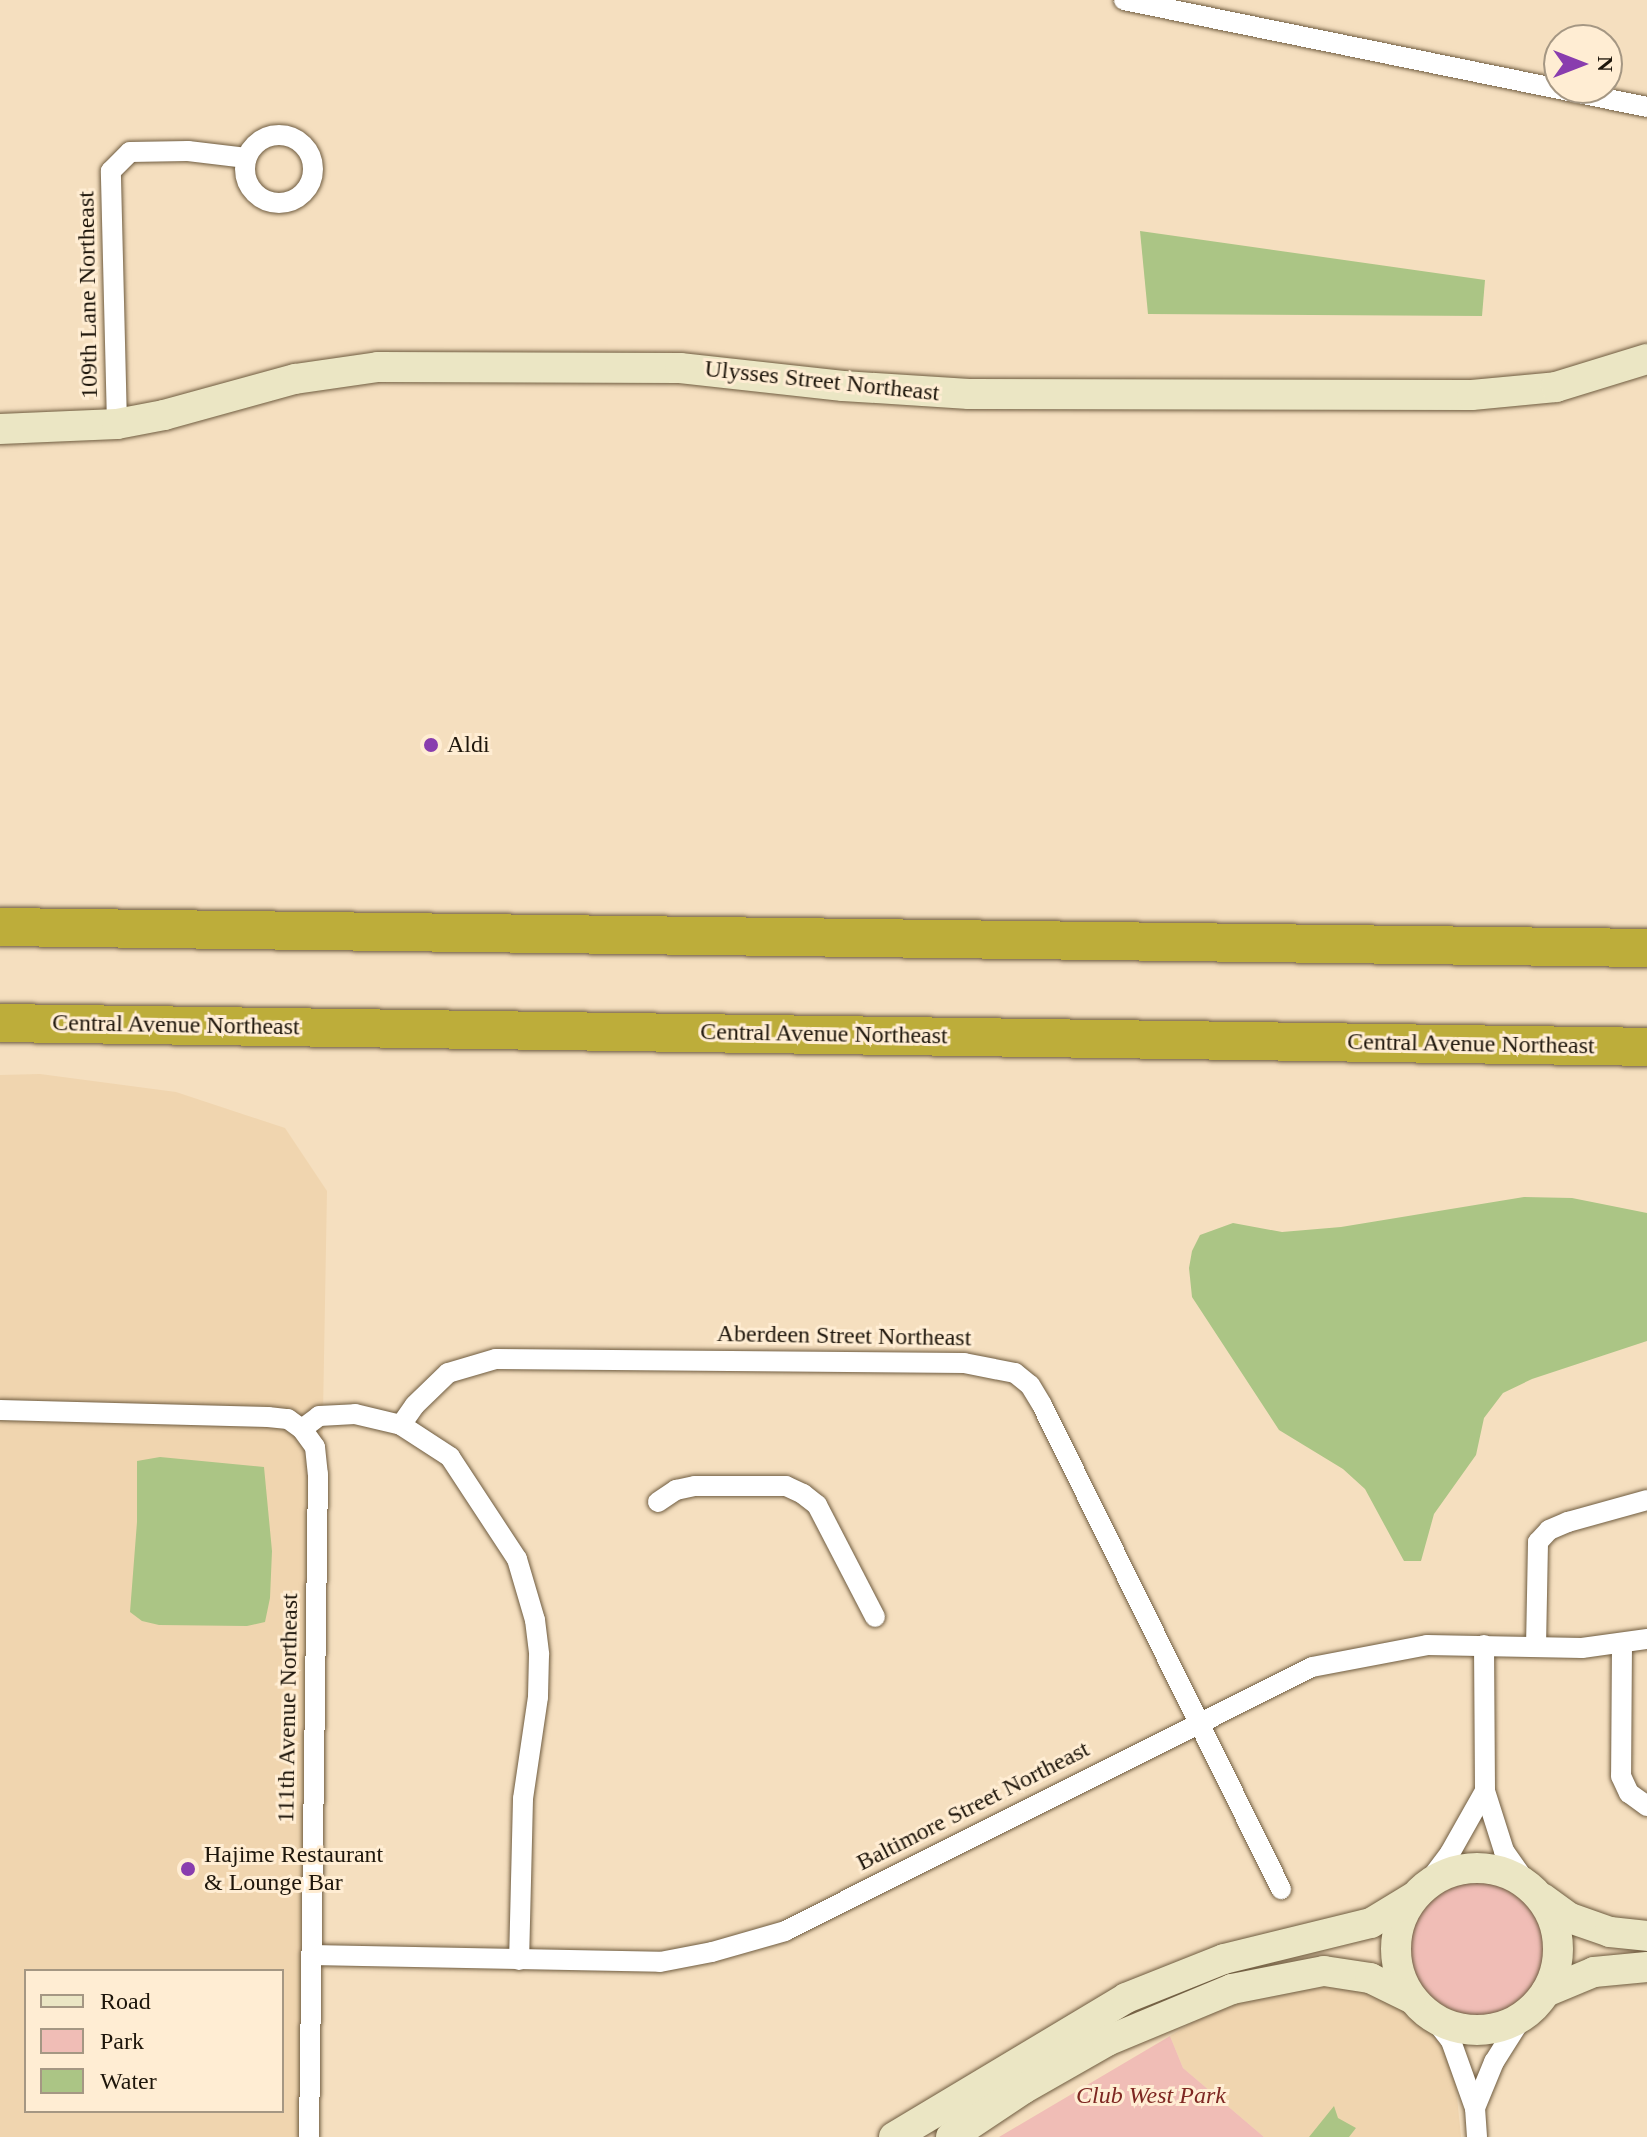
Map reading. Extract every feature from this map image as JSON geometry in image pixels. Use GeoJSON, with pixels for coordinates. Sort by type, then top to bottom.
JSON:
{"type":"FeatureCollection","features":[{"type":"Feature","properties":{"kind":"highway"},"geometry":{"type":"LineString","coordinates":[[0,927],[1647,948]]}},
{"type":"Feature","properties":{"kind":"highway","name":"Central Avenue Northeast"},"geometry":{"type":"LineString","coordinates":[[0,1023],[1647,1047]]}},
{"type":"Feature","properties":{"kind":"street"},"geometry":{"type":"LineString","coordinates":[[1124,0],[1647,107]]}},
{"type":"Feature","properties":{"kind":"street","name":"109th Lane Northeast"},"geometry":{"type":"LineString","coordinates":[[117,424],[111,171],[130,152],[188,151],[247,158]]}},
{"type":"Feature","properties":{"kind":"street","name":"Ulysses Street Northeast"},"geometry":{"type":"LineString","coordinates":[[0,429],[117,424],[164,415],[295,379],[378,367],[680,368],[843,386],[969,394],[1472,395],[1556,387],[1647,359]]}},
{"type":"Feature","properties":{"kind":"street","name":"Aberdeen Street Northeast"},"geometry":{"type":"LineString","coordinates":[[401,1425],[415,1405],[448,1373],[496,1359],[519,1357],[964,1363],[1015,1373],[1030,1385],[1042,1405],[1281,1889]]}},
{"type":"Feature","properties":{"kind":"street"},"geometry":{"type":"LineString","coordinates":[[0,1410],[268,1417],[288,1419],[302,1429],[319,1416],[355,1414],[401,1425],[450,1457],[517,1559],[535,1620],[539,1655],[538,1697],[523,1799],[519,1960]]}},
{"type":"Feature","properties":{"kind":"street","name":"111th Avenue Northeast"},"geometry":{"type":"LineString","coordinates":[[302,1429],[315,1447],[318,1474],[309,2137]]}},
{"type":"Feature","properties":{"kind":"street"},"geometry":{"type":"LineString","coordinates":[[658,1502],[676,1490],[695,1486],[786,1486],[803,1494],[817,1505],[830,1525],[875,1617]]}},
{"type":"Feature","properties":{"kind":"street"},"geometry":{"type":"LineString","coordinates":[[1536,1647],[1538,1542],[1549,1530],[1568,1522],[1647,1500]]}},
{"type":"Feature","properties":{"kind":"street","name":"Baltimore Street Northeast"},"geometry":{"type":"LineString","coordinates":[[311,1955],[660,1962],[712,1952],[785,1931],[1312,1667],[1427,1645],[1582,1648],[1647,1639]]}},
{"type":"Feature","properties":{"kind":"street"},"geometry":{"type":"LineString","coordinates":[[1622,1643],[1621,1776],[1629,1793],[1647,1806]]}},
{"type":"Feature","properties":{"kind":"street"},"geometry":{"type":"LineString","coordinates":[[1475,2108],[1494,2062],[1523,2016],[1546,1992],[1554,1973],[1556,1932],[1550,1912],[1504,1851],[1485,1791],[1484,1645]]}},
{"type":"Feature","properties":{"kind":"street"},"geometry":{"type":"LineString","coordinates":[[1411,1998],[1396,1958],[1396,1936],[1403,1915],[1450,1853],[1485,1791]]}},
{"type":"Feature","properties":{"kind":"street"},"geometry":{"type":"LineString","coordinates":[[894,2137],[1137,1993],[1224,1959],[1371,1923],[1451,1871],[1479,1867],[1506,1873],[1570,1918],[1610,1932],[1647,1936]]}},
{"type":"Feature","properties":{"kind":"street"},"geometry":{"type":"LineString","coordinates":[[1546,1992],[1594,1972],[1647,1967]]}},
{"type":"Feature","properties":{"kind":"street"},"geometry":{"type":"LineString","coordinates":[[951,2137],[1023,2089],[1107,2041],[1160,2016],[1232,1989],[1324,1971],[1370,1978],[1411,1998],[1434,2019],[1451,2041],[1475,2108],[1477,2137]]}},
{"type":"Feature","properties":{"kind":"street"},"geometry":{"type":"LineString","coordinates":[[1434,2019],[1456,2028],[1479,2030],[1502,2027],[1523,2016]]}},
{"type":"Feature","properties":{"kind":"shaded area"},"geometry":{"type":"Polygon","coordinates":[[[40,1074],[176,1092],[285,1128],[327,1191],[310,2137],[0,2137],[0,1075],[40,1074]]]}},
{"type":"Feature","properties":{"kind":"shaded area"},"geometry":{"type":"Polygon","coordinates":[[[1324,1979],[1387,1993],[1419,2013],[1443,2045],[1455,2077],[1461,2137],[1264,2137],[1183,2068],[1170,2036],[1221,2006],[1324,1979]]]}},
{"type":"Feature","properties":{"kind":"green space"},"geometry":{"type":"Polygon","coordinates":[[[1478,1877],[1504,1882],[1527,1897],[1542,1920],[1547,1946],[1542,1972],[1527,1995],[1504,2010],[1478,2015],[1452,2010],[1429,1995],[1414,1972],[1409,1946],[1414,1920],[1429,1897],[1452,1882],[1478,1877]]]}},
{"type":"Feature","properties":{"kind":"green space","name":"Club West Park"},"geometry":{"type":"Polygon","coordinates":[[[1170,2036],[1183,2068],[1264,2137],[999,2137],[1170,2036]]]}},
{"type":"Feature","properties":{"kind":"water"},"geometry":{"type":"Polygon","coordinates":[[[1140,231],[1485,280],[1482,316],[1148,314],[1140,231]]]}},
{"type":"Feature","properties":{"kind":"water"},"geometry":{"type":"Polygon","coordinates":[[[1524,1197],[1572,1198],[1647,1213],[1647,1341],[1532,1379],[1503,1393],[1484,1418],[1476,1455],[1434,1514],[1421,1561],[1404,1561],[1365,1489],[1343,1469],[1279,1430],[1192,1297],[1189,1268],[1192,1251],[1200,1235],[1233,1223],[1282,1232],[1341,1227],[1524,1197]]]}},
{"type":"Feature","properties":{"kind":"water"},"geometry":{"type":"Polygon","coordinates":[[[160,1457],[264,1467],[272,1551],[270,1598],[265,1622],[247,1626],[159,1625],[142,1621],[130,1612],[137,1522],[137,1461],[160,1457]]]}},
{"type":"Feature","properties":{"kind":"water"},"geometry":{"type":"Polygon","coordinates":[[[1334,2106],[1338,2118],[1356,2128],[1349,2137],[1309,2137],[1334,2106]]]}},
{"type":"Feature","properties":{"kind":"place","name":"Aldi"},"geometry":{"type":"Point","coordinates":[431,745]}},
{"type":"Feature","properties":{"kind":"place","name":"Hajime Restaurant & Lounge Bar"},"geometry":{"type":"Point","coordinates":[188,1869]}}]}
